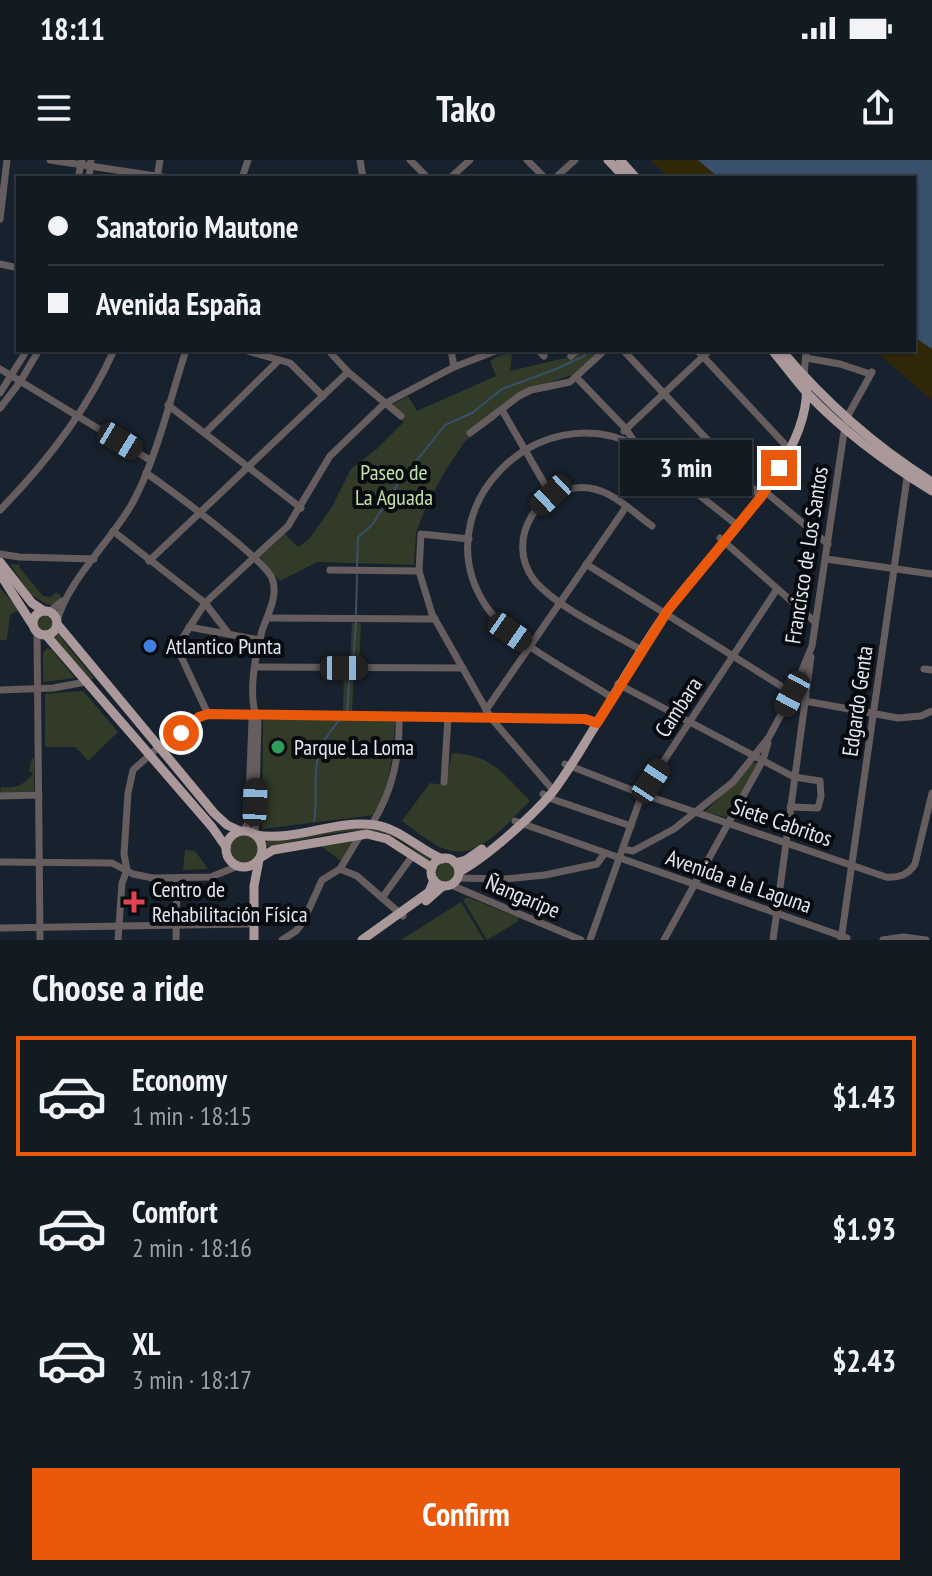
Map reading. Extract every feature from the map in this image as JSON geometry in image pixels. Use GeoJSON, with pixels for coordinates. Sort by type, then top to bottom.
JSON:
{"type":"FeatureCollection","features":[{"type":"Feature","properties":{"kind":"main road"},"geometry":{"type":"LineString","coordinates":[[608,160],[623,176]]}},
{"type":"Feature","properties":{"kind":"main road"},"geometry":{"type":"LineString","coordinates":[[620,160],[634,176]]}},
{"type":"Feature","properties":{"kind":"main road"},"geometry":{"type":"LineString","coordinates":[[776,352],[801,364]]}},
{"type":"Feature","properties":{"kind":"main road"},"geometry":{"type":"LineString","coordinates":[[362,940],[435,895],[450,877],[475,863],[548,792],[568,765],[663,612],[761,492],[788,447],[804,409],[807,387],[801,364],[784,352]]}},
{"type":"Feature","properties":{"kind":"main road"},"geometry":{"type":"LineString","coordinates":[[788,447],[807,387]]}},
{"type":"Feature","properties":{"kind":"main road"},"geometry":{"type":"LineString","coordinates":[[807,387],[825,410]]}},
{"type":"Feature","properties":{"kind":"main road"},"geometry":{"type":"LineString","coordinates":[[807,387],[845,423]]}},
{"type":"Feature","properties":{"kind":"main road"},"geometry":{"type":"LineString","coordinates":[[804,409],[811,406],[825,410],[932,491]]}},
{"type":"Feature","properties":{"kind":"main road"},"geometry":{"type":"LineString","coordinates":[[908,472],[932,482]]}},
{"type":"Feature","properties":{"kind":"main road"},"geometry":{"type":"LineString","coordinates":[[0,562],[26,597],[57,623],[158,749],[227,825],[275,838],[372,824],[398,832],[442,859],[449,859],[450,877]]}},
{"type":"Feature","properties":{"kind":"main road"},"geometry":{"type":"LineString","coordinates":[[0,574],[38,631],[86,682],[226,847],[228,859],[240,867],[248,880],[251,940]]}},
{"type":"Feature","properties":{"kind":"main road"},"geometry":{"type":"LineString","coordinates":[[0,585],[19,602]]}},
{"type":"Feature","properties":{"kind":"main road"},"geometry":{"type":"LineString","coordinates":[[38,631],[34,617],[47,612]]}},
{"type":"Feature","properties":{"kind":"main road"},"geometry":{"type":"LineString","coordinates":[[38,631],[52,633],[57,623]]}},
{"type":"Feature","properties":{"kind":"main road"},"geometry":{"type":"LineString","coordinates":[[86,682],[94,681],[108,696],[116,698]]}},
{"type":"Feature","properties":{"kind":"main road"},"geometry":{"type":"LineString","coordinates":[[226,847],[232,836],[241,831]]}},
{"type":"Feature","properties":{"kind":"main road"},"geometry":{"type":"LineString","coordinates":[[240,867],[250,866],[273,850],[361,834],[387,839],[450,877]]}},
{"type":"Feature","properties":{"kind":"main road"},"geometry":{"type":"LineString","coordinates":[[251,940],[254,886],[262,844],[256,835]]}},
{"type":"Feature","properties":{"kind":"main road"},"geometry":{"type":"LineString","coordinates":[[432,868],[442,859]]}},
{"type":"Feature","properties":{"kind":"main road"},"geometry":{"type":"LineString","coordinates":[[371,940],[401,915]]}},
{"type":"Feature","properties":{"kind":"street"},"geometry":{"type":"LineString","coordinates":[[0,219],[7,160]]}},
{"type":"Feature","properties":{"kind":"street"},"geometry":{"type":"LineString","coordinates":[[50,160],[91,163],[153,176]]}},
{"type":"Feature","properties":{"kind":"street"},"geometry":{"type":"LineString","coordinates":[[410,160],[426,176]]}},
{"type":"Feature","properties":{"kind":"street"},"geometry":{"type":"LineString","coordinates":[[452,176],[470,160]]}},
{"type":"Feature","properties":{"kind":"street"},"geometry":{"type":"LineString","coordinates":[[527,160],[543,176]]}},
{"type":"Feature","properties":{"kind":"street"},"geometry":{"type":"LineString","coordinates":[[557,176],[575,160]]}},
{"type":"Feature","properties":{"kind":"street"},"geometry":{"type":"LineString","coordinates":[[0,393],[26,352]]}},
{"type":"Feature","properties":{"kind":"street"},"geometry":{"type":"LineString","coordinates":[[0,408],[38,352]]}},
{"type":"Feature","properties":{"kind":"street"},"geometry":{"type":"LineString","coordinates":[[0,510],[53,452],[78,416],[113,352]]}},
{"type":"Feature","properties":{"kind":"street"},"geometry":{"type":"LineString","coordinates":[[57,623],[67,598],[133,501],[146,473],[185,352]]}},
{"type":"Feature","properties":{"kind":"street"},"geometry":{"type":"LineString","coordinates":[[250,352],[290,363],[323,396]]}},
{"type":"Feature","properties":{"kind":"street"},"geometry":{"type":"LineString","coordinates":[[331,352],[348,372],[401,416]]}},
{"type":"Feature","properties":{"kind":"street"},"geometry":{"type":"LineString","coordinates":[[451,352],[454,367]]}},
{"type":"Feature","properties":{"kind":"street"},"geometry":{"type":"LineString","coordinates":[[208,714],[178,650],[178,645],[205,603],[288,526],[330,456],[384,404],[454,367],[493,352]]}},
{"type":"Feature","properties":{"kind":"street"},"geometry":{"type":"LineString","coordinates":[[470,433],[519,396],[577,378],[603,352]]}},
{"type":"Feature","properties":{"kind":"street"},"geometry":{"type":"LineString","coordinates":[[625,352],[761,492],[828,544]]}},
{"type":"Feature","properties":{"kind":"street"},"geometry":{"type":"LineString","coordinates":[[619,436],[704,352],[788,447]]}},
{"type":"Feature","properties":{"kind":"street"},"geometry":{"type":"LineString","coordinates":[[205,433],[278,361]]}},
{"type":"Feature","properties":{"kind":"street"},"geometry":{"type":"LineString","coordinates":[[807,387],[801,364],[840,364],[871,373],[845,423]]}},
{"type":"Feature","properties":{"kind":"street"},"geometry":{"type":"LineString","coordinates":[[0,369],[150,460]]}},
{"type":"Feature","properties":{"kind":"street"},"geometry":{"type":"LineString","coordinates":[[149,561],[348,372]]}},
{"type":"Feature","properties":{"kind":"street"},"geometry":{"type":"LineString","coordinates":[[577,378],[626,429],[637,446]]}},
{"type":"Feature","properties":{"kind":"street"},"geometry":{"type":"LineString","coordinates":[[168,405],[301,508]]}},
{"type":"Feature","properties":{"kind":"street"},"geometry":{"type":"LineString","coordinates":[[502,410],[551,495]]}},
{"type":"Feature","properties":{"kind":"street","name":"Francisco de Los Santos"},"geometry":{"type":"LineString","coordinates":[[760,758],[812,646],[845,423]]}},
{"type":"Feature","properties":{"kind":"street"},"geometry":{"type":"LineString","coordinates":[[611,696],[529,645],[495,619],[484,604],[474,579],[469,539],[473,517],[484,489],[508,461],[539,442],[584,432],[619,436],[637,446],[735,523]]}},
{"type":"Feature","properties":{"kind":"street","name":"Edgardo Genta"},"geometry":{"type":"LineString","coordinates":[[845,939],[852,866],[908,472]]}},
{"type":"Feature","properties":{"kind":"street"},"geometry":{"type":"LineString","coordinates":[[146,473],[254,557],[268,571],[274,585],[275,593],[255,667],[255,715],[252,721],[256,835]]}},
{"type":"Feature","properties":{"kind":"street"},"geometry":{"type":"LineString","coordinates":[[640,649],[560,602],[536,582],[528,571],[522,548],[527,522],[551,495],[574,488],[602,491],[652,526]]}},
{"type":"Feature","properties":{"kind":"street"},"geometry":{"type":"LineString","coordinates":[[486,710],[626,507]]}},
{"type":"Feature","properties":{"kind":"street"},"geometry":{"type":"LineString","coordinates":[[113,531],[205,603],[228,633]]}},
{"type":"Feature","properties":{"kind":"street"},"geometry":{"type":"LineString","coordinates":[[469,539],[421,534],[419,571],[435,619],[486,710],[548,792],[631,826]]}},
{"type":"Feature","properties":{"kind":"street"},"geometry":{"type":"LineString","coordinates":[[722,540],[815,622]]}},
{"type":"Feature","properties":{"kind":"street"},"geometry":{"type":"LineString","coordinates":[[0,554],[94,559]]}},
{"type":"Feature","properties":{"kind":"street"},"geometry":{"type":"LineString","coordinates":[[826,559],[932,574]]}},
{"type":"Feature","properties":{"kind":"street"},"geometry":{"type":"LineString","coordinates":[[586,564],[805,701],[910,718],[932,711]]}},
{"type":"Feature","properties":{"kind":"street"},"geometry":{"type":"LineString","coordinates":[[330,570],[419,571]]}},
{"type":"Feature","properties":{"kind":"street","name":"Cambara"},"geometry":{"type":"LineString","coordinates":[[590,940],[642,794],[777,589]]}},
{"type":"Feature","properties":{"kind":"street"},"geometry":{"type":"LineString","coordinates":[[47,612],[67,598]]}},
{"type":"Feature","properties":{"kind":"street"},"geometry":{"type":"LineString","coordinates":[[267,618],[435,619]]}},
{"type":"Feature","properties":{"kind":"street"},"geometry":{"type":"LineString","coordinates":[[189,627],[260,640]]}},
{"type":"Feature","properties":{"kind":"street"},"geometry":{"type":"LineString","coordinates":[[38,631],[40,940]]}},
{"type":"Feature","properties":{"kind":"street"},"geometry":{"type":"LineString","coordinates":[[773,940],[812,646]]}},
{"type":"Feature","properties":{"kind":"street"},"geometry":{"type":"LineString","coordinates":[[255,667],[463,668]]}},
{"type":"Feature","properties":{"kind":"street"},"geometry":{"type":"LineString","coordinates":[[0,690],[38,689],[86,682]]}},
{"type":"Feature","properties":{"kind":"street"},"geometry":{"type":"LineString","coordinates":[[618,684],[794,777],[820,781],[820,805],[816,808],[790,807]]}},
{"type":"Feature","properties":{"kind":"street"},"geometry":{"type":"LineString","coordinates":[[118,940],[122,883],[127,870],[124,854],[128,793],[133,775],[150,756],[199,717],[208,714],[399,716],[594,722]]}},
{"type":"Feature","properties":{"kind":"street"},"geometry":{"type":"LineString","coordinates":[[372,824],[387,798],[397,762],[399,716]]}},
{"type":"Feature","properties":{"kind":"street"},"geometry":{"type":"LineString","coordinates":[[444,782],[448,717]]}},
{"type":"Feature","properties":{"kind":"street"},"geometry":{"type":"LineString","coordinates":[[518,822],[605,853],[633,851],[698,812],[760,758]]}},
{"type":"Feature","properties":{"kind":"street"},"geometry":{"type":"LineString","coordinates":[[664,940],[730,823],[760,758]]}},
{"type":"Feature","properties":{"kind":"street","name":"Siete Cabritos"},"geometry":{"type":"LineString","coordinates":[[568,765],[642,794],[886,877],[901,876],[910,871],[918,855],[932,793]]}},
{"type":"Feature","properties":{"kind":"street"},"geometry":{"type":"LineString","coordinates":[[241,831],[248,823],[253,776]]}},
{"type":"Feature","properties":{"kind":"street"},"geometry":{"type":"LineString","coordinates":[[0,796],[39,795]]}},
{"type":"Feature","properties":{"kind":"street"},"geometry":{"type":"LineString","coordinates":[[282,940],[303,922],[322,880],[340,869],[361,834]]}},
{"type":"Feature","properties":{"kind":"street"},"geometry":{"type":"LineString","coordinates":[[450,877],[505,879],[545,875],[597,864],[605,853]]}},
{"type":"Feature","properties":{"kind":"street"},"geometry":{"type":"LineString","coordinates":[[112,863],[124,854]]}},
{"type":"Feature","properties":{"kind":"street","name":"Avenida a la Laguna"},"geometry":{"type":"LineString","coordinates":[[621,854],[845,939]]}},
{"type":"Feature","properties":{"kind":"street"},"geometry":{"type":"LineString","coordinates":[[382,898],[413,855]]}},
{"type":"Feature","properties":{"kind":"street"},"geometry":{"type":"LineString","coordinates":[[0,862],[112,863],[145,877],[177,878],[215,877],[240,867]]}},
{"type":"Feature","properties":{"kind":"street"},"geometry":{"type":"LineString","coordinates":[[340,869],[357,876],[401,915]]}},
{"type":"Feature","properties":{"kind":"street","name":"Ñangaripe"},"geometry":{"type":"LineString","coordinates":[[450,877],[581,940]]}},
{"type":"Feature","properties":{"kind":"street"},"geometry":{"type":"LineString","coordinates":[[176,940],[177,878]]}},
{"type":"Feature","properties":{"kind":"street"},"geometry":{"type":"LineString","coordinates":[[0,928],[248,924]]}},
{"type":"Feature","properties":{"kind":"street"},"geometry":{"type":"LineString","coordinates":[[883,940],[903,937],[926,940],[932,935]]}},
{"type":"Feature","properties":{"kind":"green space","name":"Paseo de La Aguada"},"geometry":{"type":"Polygon","coordinates":[[[570,352],[599,352],[576,374],[525,390],[500,407],[496,419],[465,441],[425,509],[416,533],[414,565],[317,562],[280,581],[260,557],[285,534],[298,547],[309,539],[332,507],[351,469],[404,422],[387,408],[408,396],[417,411],[496,376],[490,361],[500,355],[512,353],[510,371],[565,358],[570,352]]]}},
{"type":"Feature","properties":{"kind":"green space"},"geometry":{"type":"Polygon","coordinates":[[[10,564],[21,565],[19,567],[43,596],[51,597],[56,592],[61,596],[54,605],[46,604],[30,594],[10,564]]]}},
{"type":"Feature","properties":{"kind":"green space"},"geometry":{"type":"Polygon","coordinates":[[[0,588],[19,610],[10,615],[7,640],[0,640],[0,588]]]}},
{"type":"Feature","properties":{"kind":"green space"},"geometry":{"type":"Polygon","coordinates":[[[41,615],[49,615],[54,624],[52,631],[41,633],[36,628],[36,620],[41,615]]]}},
{"type":"Feature","properties":{"kind":"green space"},"geometry":{"type":"Polygon","coordinates":[[[352,623],[361,623],[359,664],[350,663],[352,623]]]}},
{"type":"Feature","properties":{"kind":"green space"},"geometry":{"type":"Polygon","coordinates":[[[58,631],[94,678],[90,680],[51,638],[58,631]]]}},
{"type":"Feature","properties":{"kind":"green space"},"geometry":{"type":"Polygon","coordinates":[[[47,648],[75,678],[43,682],[43,653],[47,648]]]}},
{"type":"Feature","properties":{"kind":"green space"},"geometry":{"type":"Polygon","coordinates":[[[344,672],[354,672],[352,711],[343,710],[344,672]]]}},
{"type":"Feature","properties":{"kind":"green space"},"geometry":{"type":"Polygon","coordinates":[[[83,691],[118,732],[88,761],[76,747],[45,747],[45,694],[83,691]]]}},
{"type":"Feature","properties":{"kind":"green space","name":"Parque La Loma"},"geometry":{"type":"Polygon","coordinates":[[[263,720],[395,720],[390,769],[374,815],[262,829],[263,720]]]}},
{"type":"Feature","properties":{"kind":"green space"},"geometry":{"type":"Polygon","coordinates":[[[452,753],[488,762],[530,801],[488,840],[464,851],[438,846],[402,821],[430,783],[445,785],[452,753]]]}},
{"type":"Feature","properties":{"kind":"green space"},"geometry":{"type":"Polygon","coordinates":[[[34,759],[34,791],[0,793],[1,787],[15,787],[30,778],[33,774],[29,771],[34,759]]]}},
{"type":"Feature","properties":{"kind":"green space"},"geometry":{"type":"Polygon","coordinates":[[[753,763],[759,763],[729,818],[705,812],[753,763]]]}},
{"type":"Feature","properties":{"kind":"green space"},"geometry":{"type":"Polygon","coordinates":[[[355,827],[392,832],[435,860],[432,864],[401,840],[376,832],[327,834],[264,847],[262,839],[355,827]]]}},
{"type":"Feature","properties":{"kind":"green space"},"geometry":{"type":"Polygon","coordinates":[[[244,835],[255,839],[259,850],[255,861],[244,865],[233,861],[229,850],[233,839],[244,835]]]}},
{"type":"Feature","properties":{"kind":"green space"},"geometry":{"type":"Polygon","coordinates":[[[353,840],[341,861],[321,846],[353,840]]]}},
{"type":"Feature","properties":{"kind":"green space"},"geometry":{"type":"Polygon","coordinates":[[[185,850],[195,851],[208,869],[183,870],[185,850]]]}},
{"type":"Feature","properties":{"kind":"green space"},"geometry":{"type":"Polygon","coordinates":[[[446,862],[453,865],[456,872],[453,879],[446,882],[439,879],[436,872],[439,865],[446,862]]]}},
{"type":"Feature","properties":{"kind":"green space"},"geometry":{"type":"Polygon","coordinates":[[[467,897],[519,918],[487,940],[463,900],[467,897]]]}},
{"type":"Feature","properties":{"kind":"green space"},"geometry":{"type":"Polygon","coordinates":[[[461,902],[484,940],[401,940],[461,902]]]}},
{"type":"Feature","properties":{"kind":"sand"},"geometry":{"type":"Polygon","coordinates":[[[651,160],[698,160],[717,176],[667,176],[651,160]]]}},
{"type":"Feature","properties":{"kind":"sand"},"geometry":{"type":"Polygon","coordinates":[[[916,338],[932,349],[932,400],[876,352],[916,352],[916,338]]]}},
{"type":"Feature","properties":{"kind":"water"},"geometry":{"type":"Polygon","coordinates":[[[698,160],[932,160],[932,349],[916,338],[916,176],[717,176],[698,160]]]}},
{"type":"Feature","properties":{"kind":"waterway"},"geometry":{"type":"LineString","coordinates":[[357,566],[358,537],[372,525],[398,484],[445,425],[472,413],[502,389],[556,369],[587,352]]}},
{"type":"Feature","properties":{"kind":"waterway"},"geometry":{"type":"LineString","coordinates":[[356,614],[357,575]]}},
{"type":"Feature","properties":{"kind":"waterway"},"geometry":{"type":"LineString","coordinates":[[353,663],[356,621]]}},
{"type":"Feature","properties":{"kind":"waterway"},"geometry":{"type":"LineString","coordinates":[[347,712],[350,672]]}},
{"type":"Feature","properties":{"kind":"waterway"},"geometry":{"type":"LineString","coordinates":[[314,821],[319,752],[340,719]]}},
{"type":"Feature","properties":{"kind":"place","name":"Atlantico Punta"},"geometry":{"type":"Point","coordinates":[150,646]}},
{"type":"Feature","properties":{"kind":"place","name":"Parque La Loma"},"geometry":{"type":"Point","coordinates":[278,747]}},
{"type":"Feature","properties":{"kind":"place","name":"Centro de Rehabilitación Física"},"geometry":{"type":"Point","coordinates":[134,902]}},
{"type":"Feature","properties":{"kind":"route"},"geometry":{"type":"LineString","coordinates":[[181,733],[199,717],[208,714],[585,719],[597,723],[668,610],[761,497],[779,468]]}}]}
